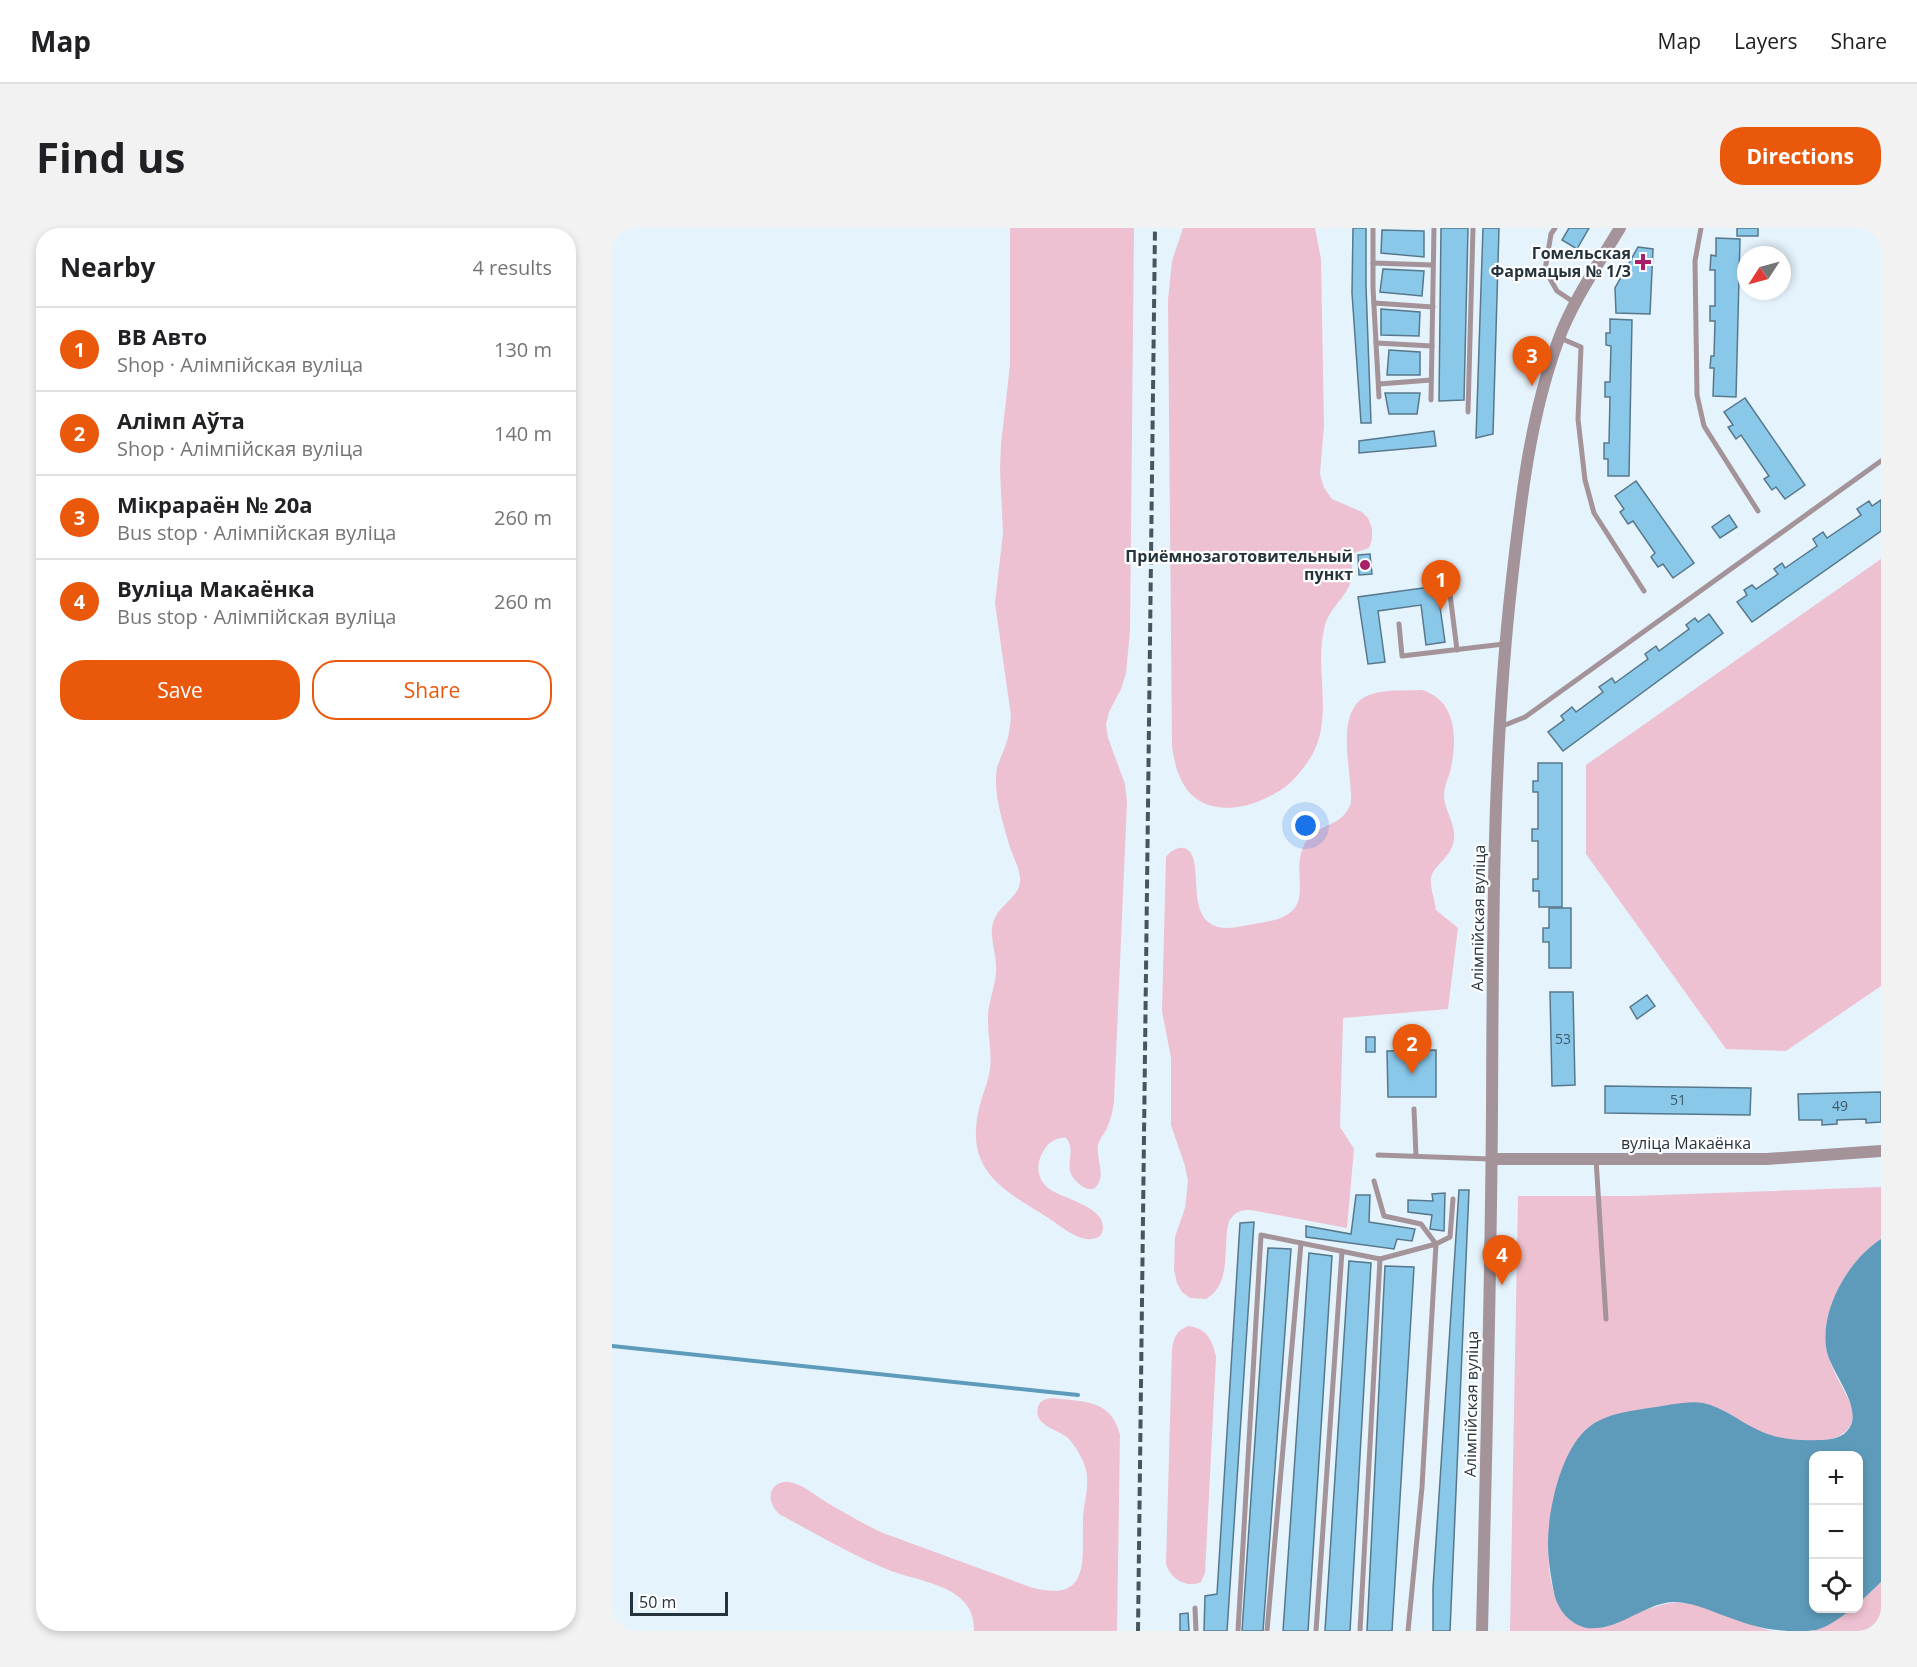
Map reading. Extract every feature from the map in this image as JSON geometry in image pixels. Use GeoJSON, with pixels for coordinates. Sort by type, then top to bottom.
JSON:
{"type":"FeatureCollection","features":[{"type":"Feature","properties":{"kind":"street","name":"Алімпійская вуліца"},"geometry":{"type":"LineString","coordinates":[[1482,1631],[1490,1286],[1498,728],[1504,644],[1522,487],[1543,390],[1559,337],[1620,228]]}},
{"type":"Feature","properties":{"kind":"street","name":"вуліца Макаёнка"},"geometry":{"type":"LineString","coordinates":[[1491,1159],[1767,1159],[1881,1151]]}},
{"type":"Feature","properties":{"kind":"lane"},"geometry":{"type":"LineString","coordinates":[[1373,228],[1379,398]]}},
{"type":"Feature","properties":{"kind":"lane"},"geometry":{"type":"LineString","coordinates":[[1431,400],[1434,228]]}},
{"type":"Feature","properties":{"kind":"lane"},"geometry":{"type":"LineString","coordinates":[[1468,412],[1473,228]]}},
{"type":"Feature","properties":{"kind":"lane"},"geometry":{"type":"LineString","coordinates":[[1556,228],[1551,234],[1545,270],[1557,291],[1576,304]]}},
{"type":"Feature","properties":{"kind":"lane"},"geometry":{"type":"LineString","coordinates":[[1701,228],[1695,261],[1697,394],[1704,426],[1758,511]]}},
{"type":"Feature","properties":{"kind":"lane"},"geometry":{"type":"LineString","coordinates":[[1373,263],[1433,265]]}},
{"type":"Feature","properties":{"kind":"lane"},"geometry":{"type":"LineString","coordinates":[[1374,303],[1433,307]]}},
{"type":"Feature","properties":{"kind":"lane"},"geometry":{"type":"LineString","coordinates":[[1559,337],[1581,347],[1578,419],[1585,480],[1594,513],[1644,591]]}},
{"type":"Feature","properties":{"kind":"lane"},"geometry":{"type":"LineString","coordinates":[[1376,344],[1432,345]]}},
{"type":"Feature","properties":{"kind":"lane"},"geometry":{"type":"LineString","coordinates":[[1378,384],[1431,380]]}},
{"type":"Feature","properties":{"kind":"lane"},"geometry":{"type":"LineString","coordinates":[[1498,728],[1525,717],[1881,461]]}},
{"type":"Feature","properties":{"kind":"lane"},"geometry":{"type":"LineString","coordinates":[[1450,594],[1457,650]]}},
{"type":"Feature","properties":{"kind":"lane"},"geometry":{"type":"LineString","coordinates":[[1399,624],[1402,656],[1504,644]]}},
{"type":"Feature","properties":{"kind":"lane"},"geometry":{"type":"LineString","coordinates":[[1414,1109],[1416,1156]]}},
{"type":"Feature","properties":{"kind":"lane"},"geometry":{"type":"LineString","coordinates":[[1378,1155],[1491,1159]]}},
{"type":"Feature","properties":{"kind":"lane"},"geometry":{"type":"LineString","coordinates":[[1596,1159],[1606,1318]]}},
{"type":"Feature","properties":{"kind":"lane"},"geometry":{"type":"LineString","coordinates":[[1374,1181],[1384,1216],[1421,1224],[1436,1244],[1422,1487],[1408,1631]]}},
{"type":"Feature","properties":{"kind":"lane"},"geometry":{"type":"LineString","coordinates":[[1238,1631],[1261,1235],[1380,1259],[1436,1244],[1450,1237],[1453,1199]]}},
{"type":"Feature","properties":{"kind":"lane"},"geometry":{"type":"LineString","coordinates":[[1267,1631],[1301,1243]]}},
{"type":"Feature","properties":{"kind":"lane"},"geometry":{"type":"LineString","coordinates":[[1316,1631],[1342,1251]]}},
{"type":"Feature","properties":{"kind":"lane"},"geometry":{"type":"LineString","coordinates":[[1360,1631],[1380,1259]]}},
{"type":"Feature","properties":{"kind":"lane"},"geometry":{"type":"LineString","coordinates":[[1195,1608],[1196,1631]]}},
{"type":"Feature","properties":{"kind":"shaded area"},"geometry":{"type":"Polygon","coordinates":[[[1010,228],[1134,228],[1130,631],[1126,673],[1121,689],[1109,712],[1106,725],[1108,738],[1125,784],[1127,802],[1114,1101],[1110,1121],[1098,1145],[1101,1173],[1096,1187],[1089,1189],[1080,1185],[1073,1178],[1070,1169],[1071,1151],[1066,1138],[1056,1139],[1048,1145],[1041,1155],[1039,1164],[1039,1174],[1047,1187],[1089,1208],[1101,1220],[1103,1228],[1101,1234],[1090,1239],[1070,1233],[1001,1186],[990,1175],[977,1146],[976,1127],[990,1068],[988,1015],[996,968],[992,926],[995,917],[1016,892],[1020,878],[1002,819],[996,785],[997,769],[1010,728],[1011,716],[995,603],[1003,533],[1001,444],[1010,365],[1010,228]]]}},
{"type":"Feature","properties":{"kind":"shaded area"},"geometry":{"type":"Polygon","coordinates":[[[1183,228],[1315,228],[1321,259],[1324,426],[1320,474],[1324,488],[1332,499],[1362,512],[1368,518],[1372,528],[1369,548],[1351,554],[1350,583],[1325,625],[1321,662],[1323,716],[1314,750],[1301,771],[1283,789],[1259,801],[1236,807],[1212,806],[1194,797],[1179,774],[1172,746],[1168,300],[1172,261],[1183,228]]]}},
{"type":"Feature","properties":{"kind":"shaded area"},"geometry":{"type":"Polygon","coordinates":[[[1881,559],[1881,986],[1786,1051],[1726,1049],[1586,854],[1586,765],[1881,559]]]}},
{"type":"Feature","properties":{"kind":"shaded area"},"geometry":{"type":"Polygon","coordinates":[[[1422,690],[1434,695],[1442,703],[1452,722],[1454,733],[1453,756],[1444,795],[1454,833],[1453,846],[1432,873],[1431,878],[1436,910],[1458,928],[1448,1009],[1343,1018],[1340,1127],[1354,1149],[1347,1228],[1251,1210],[1238,1212],[1229,1221],[1225,1264],[1220,1284],[1206,1299],[1190,1298],[1182,1292],[1174,1270],[1175,1237],[1185,1208],[1188,1181],[1171,1125],[1171,1058],[1162,1011],[1166,857],[1172,851],[1180,848],[1191,853],[1195,866],[1199,907],[1209,923],[1218,927],[1233,928],[1259,923],[1280,918],[1292,911],[1298,902],[1299,866],[1301,853],[1307,840],[1318,830],[1342,817],[1351,803],[1347,741],[1352,712],[1359,701],[1378,692],[1422,690]]]}},
{"type":"Feature","properties":{"kind":"shaded area"},"geometry":{"type":"Polygon","coordinates":[[[1881,1187],[1881,1239],[1857,1260],[1847,1274],[1831,1306],[1827,1323],[1825,1339],[1828,1355],[1853,1410],[1851,1423],[1845,1432],[1821,1441],[1779,1438],[1697,1403],[1629,1412],[1603,1420],[1588,1428],[1575,1445],[1564,1468],[1555,1496],[1548,1554],[1551,1582],[1559,1605],[1572,1622],[1678,1603],[1705,1608],[1772,1631],[1510,1631],[1518,1196],[1633,1196],[1881,1187]]]}},
{"type":"Feature","properties":{"kind":"shaded area"},"geometry":{"type":"Polygon","coordinates":[[[1188,1326],[1200,1329],[1208,1336],[1216,1357],[1205,1573],[1201,1582],[1195,1584],[1179,1581],[1171,1574],[1166,1564],[1172,1349],[1176,1335],[1188,1326]]]}},
{"type":"Feature","properties":{"kind":"shaded area"},"geometry":{"type":"Polygon","coordinates":[[[1052,1398],[1095,1404],[1110,1415],[1120,1435],[1117,1631],[974,1631],[969,1609],[964,1601],[954,1593],[937,1585],[891,1571],[848,1551],[779,1514],[771,1502],[771,1493],[775,1486],[783,1482],[794,1483],[883,1533],[1030,1587],[1050,1591],[1064,1589],[1073,1584],[1082,1564],[1083,1514],[1087,1477],[1083,1461],[1071,1441],[1039,1419],[1037,1413],[1040,1403],[1052,1398]]]}},
{"type":"Feature","properties":{"kind":"shaded area"},"geometry":{"type":"Polygon","coordinates":[[[1881,1582],[1881,1631],[1812,1631],[1825,1626],[1845,1613],[1863,1613],[1863,1599],[1881,1582]]]}},
{"type":"Feature","properties":{"kind":"water"},"geometry":{"type":"Polygon","coordinates":[[[1881,1239],[1881,1582],[1863,1599],[1863,1451],[1809,1451],[1809,1613],[1846,1613],[1816,1630],[1800,1631],[1768,1629],[1751,1625],[1704,1608],[1679,1602],[1651,1607],[1621,1622],[1599,1628],[1587,1628],[1570,1620],[1558,1605],[1554,1593],[1548,1544],[1550,1514],[1558,1481],[1564,1464],[1579,1437],[1589,1427],[1610,1416],[1690,1402],[1703,1403],[1717,1408],[1756,1429],[1778,1437],[1794,1440],[1822,1440],[1841,1436],[1852,1423],[1853,1413],[1827,1352],[1825,1337],[1827,1320],[1838,1288],[1857,1260],[1881,1239]]]}},
{"type":"Feature","properties":{"kind":"building"},"geometry":{"type":"Polygon","coordinates":[[[1353,228],[1366,228],[1371,423],[1361,423],[1352,293],[1353,228]]]}},
{"type":"Feature","properties":{"kind":"building"},"geometry":{"type":"Polygon","coordinates":[[[1441,228],[1468,228],[1464,400],[1439,401],[1441,228]]]}},
{"type":"Feature","properties":{"kind":"building"},"geometry":{"type":"Polygon","coordinates":[[[1483,228],[1499,228],[1493,434],[1476,438],[1483,228]]]}},
{"type":"Feature","properties":{"kind":"building"},"geometry":{"type":"Polygon","coordinates":[[[1569,228],[1589,228],[1577,249],[1562,240],[1569,228]]]}},
{"type":"Feature","properties":{"kind":"building"},"geometry":{"type":"Polygon","coordinates":[[[1737,228],[1758,228],[1758,236],[1737,236],[1737,228]]]}},
{"type":"Feature","properties":{"kind":"building"},"geometry":{"type":"Polygon","coordinates":[[[1382,230],[1424,231],[1424,257],[1381,253],[1382,230]]]}},
{"type":"Feature","properties":{"kind":"building"},"geometry":{"type":"Polygon","coordinates":[[[1716,238],[1740,239],[1740,246],[1737,246],[1738,300],[1736,397],[1713,396],[1714,368],[1710,368],[1711,356],[1714,356],[1715,321],[1710,321],[1710,306],[1715,306],[1715,270],[1710,270],[1711,255],[1716,256],[1716,238]]]}},
{"type":"Feature","properties":{"kind":"building"},"geometry":{"type":"Polygon","coordinates":[[[1638,247],[1653,249],[1650,314],[1616,313],[1615,288],[1638,247]]]}},
{"type":"Feature","properties":{"kind":"building"},"geometry":{"type":"Polygon","coordinates":[[[1383,269],[1424,271],[1422,296],[1380,292],[1383,269]]]}},
{"type":"Feature","properties":{"kind":"building"},"geometry":{"type":"Polygon","coordinates":[[[1381,309],[1420,312],[1419,336],[1381,335],[1381,309]]]}},
{"type":"Feature","properties":{"kind":"building"},"geometry":{"type":"Polygon","coordinates":[[[1610,319],[1632,320],[1629,476],[1608,476],[1608,459],[1604,459],[1604,443],[1609,443],[1610,397],[1605,397],[1605,382],[1610,382],[1611,346],[1606,345],[1606,333],[1610,333],[1610,319]]]}},
{"type":"Feature","properties":{"kind":"building"},"geometry":{"type":"Polygon","coordinates":[[[1389,350],[1420,352],[1420,375],[1387,375],[1389,350]]]}},
{"type":"Feature","properties":{"kind":"building"},"geometry":{"type":"Polygon","coordinates":[[[1385,393],[1420,393],[1417,414],[1389,414],[1385,393]]]}},
{"type":"Feature","properties":{"kind":"building"},"geometry":{"type":"Polygon","coordinates":[[[1745,398],[1805,485],[1785,499],[1776,487],[1772,490],[1764,479],[1769,476],[1741,435],[1736,439],[1728,427],[1733,425],[1724,412],[1745,398]]]}},
{"type":"Feature","properties":{"kind":"building"},"geometry":{"type":"Polygon","coordinates":[[[1434,431],[1436,446],[1359,453],[1359,441],[1434,431]]]}},
{"type":"Feature","properties":{"kind":"building"},"geometry":{"type":"Polygon","coordinates":[[[1636,481],[1694,563],[1673,578],[1663,564],[1658,567],[1651,557],[1655,553],[1633,521],[1628,524],[1620,512],[1624,509],[1615,496],[1636,481]]]}},
{"type":"Feature","properties":{"kind":"building"},"geometry":{"type":"Polygon","coordinates":[[[1881,500],[1881,531],[1752,622],[1737,602],[1747,595],[1744,590],[1752,585],[1756,589],[1778,574],[1774,569],[1782,563],[1785,568],[1817,546],[1813,539],[1823,532],[1827,538],[1861,515],[1857,509],[1869,501],[1872,506],[1881,500]]]}},
{"type":"Feature","properties":{"kind":"building"},"geometry":{"type":"Polygon","coordinates":[[[1729,515],[1737,527],[1720,538],[1712,527],[1729,515]]]}},
{"type":"Feature","properties":{"kind":"building","name":"Приёмнозаготовительный пункт"},"geometry":{"type":"Polygon","coordinates":[[[1370,554],[1372,574],[1359,575],[1358,555],[1370,554]]]}},
{"type":"Feature","properties":{"kind":"building"},"geometry":{"type":"Polygon","coordinates":[[[1437,586],[1445,642],[1426,645],[1421,605],[1378,611],[1385,662],[1368,664],[1358,597],[1437,586]]]}},
{"type":"Feature","properties":{"kind":"building"},"geometry":{"type":"Polygon","coordinates":[[[1709,614],[1723,633],[1563,751],[1548,732],[1564,720],[1561,716],[1572,707],[1576,712],[1603,692],[1599,687],[1612,678],[1615,683],[1648,659],[1645,654],[1656,646],[1659,651],[1689,629],[1686,625],[1695,618],[1698,622],[1709,614]]]}},
{"type":"Feature","properties":{"kind":"building"},"geometry":{"type":"Polygon","coordinates":[[[1538,763],[1562,763],[1562,907],[1539,907],[1539,891],[1533,891],[1533,879],[1538,879],[1538,841],[1532,841],[1532,829],[1538,829],[1538,792],[1533,792],[1533,781],[1538,781],[1538,763]]]}},
{"type":"Feature","properties":{"kind":"building"},"geometry":{"type":"Polygon","coordinates":[[[1549,908],[1571,908],[1571,968],[1549,968],[1549,942],[1543,942],[1543,928],[1549,928],[1549,908]]]}},
{"type":"Feature","properties":{"kind":"building"},"geometry":{"type":"Polygon","coordinates":[[[1550,992],[1573,992],[1575,1085],[1552,1086],[1550,992]]]}},
{"type":"Feature","properties":{"kind":"building"},"geometry":{"type":"Polygon","coordinates":[[[1647,995],[1655,1006],[1637,1019],[1630,1007],[1647,995]]]}},
{"type":"Feature","properties":{"kind":"building"},"geometry":{"type":"Polygon","coordinates":[[[1366,1037],[1375,1037],[1375,1052],[1366,1052],[1366,1037]]]}},
{"type":"Feature","properties":{"kind":"building"},"geometry":{"type":"Polygon","coordinates":[[[1436,1050],[1436,1097],[1388,1097],[1387,1051],[1436,1050]]]}},
{"type":"Feature","properties":{"kind":"building"},"geometry":{"type":"Polygon","coordinates":[[[1605,1086],[1751,1088],[1750,1115],[1605,1113],[1605,1086]]]}},
{"type":"Feature","properties":{"kind":"building"},"geometry":{"type":"Polygon","coordinates":[[[1881,1092],[1881,1122],[1866,1123],[1866,1119],[1837,1120],[1837,1124],[1822,1125],[1822,1120],[1799,1120],[1798,1094],[1881,1092]]]}},
{"type":"Feature","properties":{"kind":"building"},"geometry":{"type":"Polygon","coordinates":[[[1459,1190],[1469,1190],[1450,1631],[1433,1631],[1433,1588],[1459,1190]]]}},
{"type":"Feature","properties":{"kind":"building"},"geometry":{"type":"Polygon","coordinates":[[[1445,1193],[1444,1231],[1430,1229],[1432,1215],[1408,1212],[1408,1200],[1433,1201],[1432,1194],[1445,1193]]]}},
{"type":"Feature","properties":{"kind":"building"},"geometry":{"type":"Polygon","coordinates":[[[1356,1195],[1370,1195],[1369,1222],[1415,1229],[1412,1241],[1397,1239],[1394,1249],[1306,1237],[1306,1226],[1351,1234],[1356,1195]]]}},
{"type":"Feature","properties":{"kind":"building"},"geometry":{"type":"Polygon","coordinates":[[[1254,1222],[1227,1631],[1204,1631],[1205,1596],[1217,1594],[1240,1223],[1254,1222]]]}},
{"type":"Feature","properties":{"kind":"building"},"geometry":{"type":"Polygon","coordinates":[[[1268,1248],[1291,1249],[1263,1631],[1242,1631],[1268,1248]]]}},
{"type":"Feature","properties":{"kind":"building"},"geometry":{"type":"Polygon","coordinates":[[[1309,1253],[1332,1256],[1308,1631],[1283,1631],[1309,1253]]]}},
{"type":"Feature","properties":{"kind":"building"},"geometry":{"type":"Polygon","coordinates":[[[1349,1261],[1371,1263],[1350,1631],[1325,1631],[1349,1261]]]}},
{"type":"Feature","properties":{"kind":"building"},"geometry":{"type":"Polygon","coordinates":[[[1385,1266],[1414,1267],[1392,1631],[1367,1631],[1385,1266]]]}},
{"type":"Feature","properties":{"kind":"building"},"geometry":{"type":"Polygon","coordinates":[[[1188,1613],[1189,1631],[1180,1631],[1180,1614],[1188,1613]]]}},
{"type":"Feature","properties":{"kind":"waterway"},"geometry":{"type":"LineString","coordinates":[[612,1346],[1078,1395]]}},
{"type":"Feature","properties":{"kind":"railway"},"geometry":{"type":"LineString","coordinates":[[1138,1631],[1155,228]]}},
{"type":"Feature","properties":{"kind":"place","name":"Гомельская Фармацыя № 1/3"},"geometry":{"type":"Point","coordinates":[1643,262]}},
{"type":"Feature","properties":{"kind":"place","name":"Мікрараён № 20а"},"geometry":{"type":"Point","coordinates":[1532,386]}},
{"type":"Feature","properties":{"kind":"place","name":"Приёмнозаготовительный пункт"},"geometry":{"type":"Point","coordinates":[1365,565]}},
{"type":"Feature","properties":{"kind":"place","name":"ВВ Авто"},"geometry":{"type":"Point","coordinates":[1441,610]}},
{"type":"Feature","properties":{"kind":"place","name":"Алімп Аўта"},"geometry":{"type":"Point","coordinates":[1412,1074]}},
{"type":"Feature","properties":{"kind":"place","name":"Вуліца Макаёнка"},"geometry":{"type":"Point","coordinates":[1502,1285]}}]}
